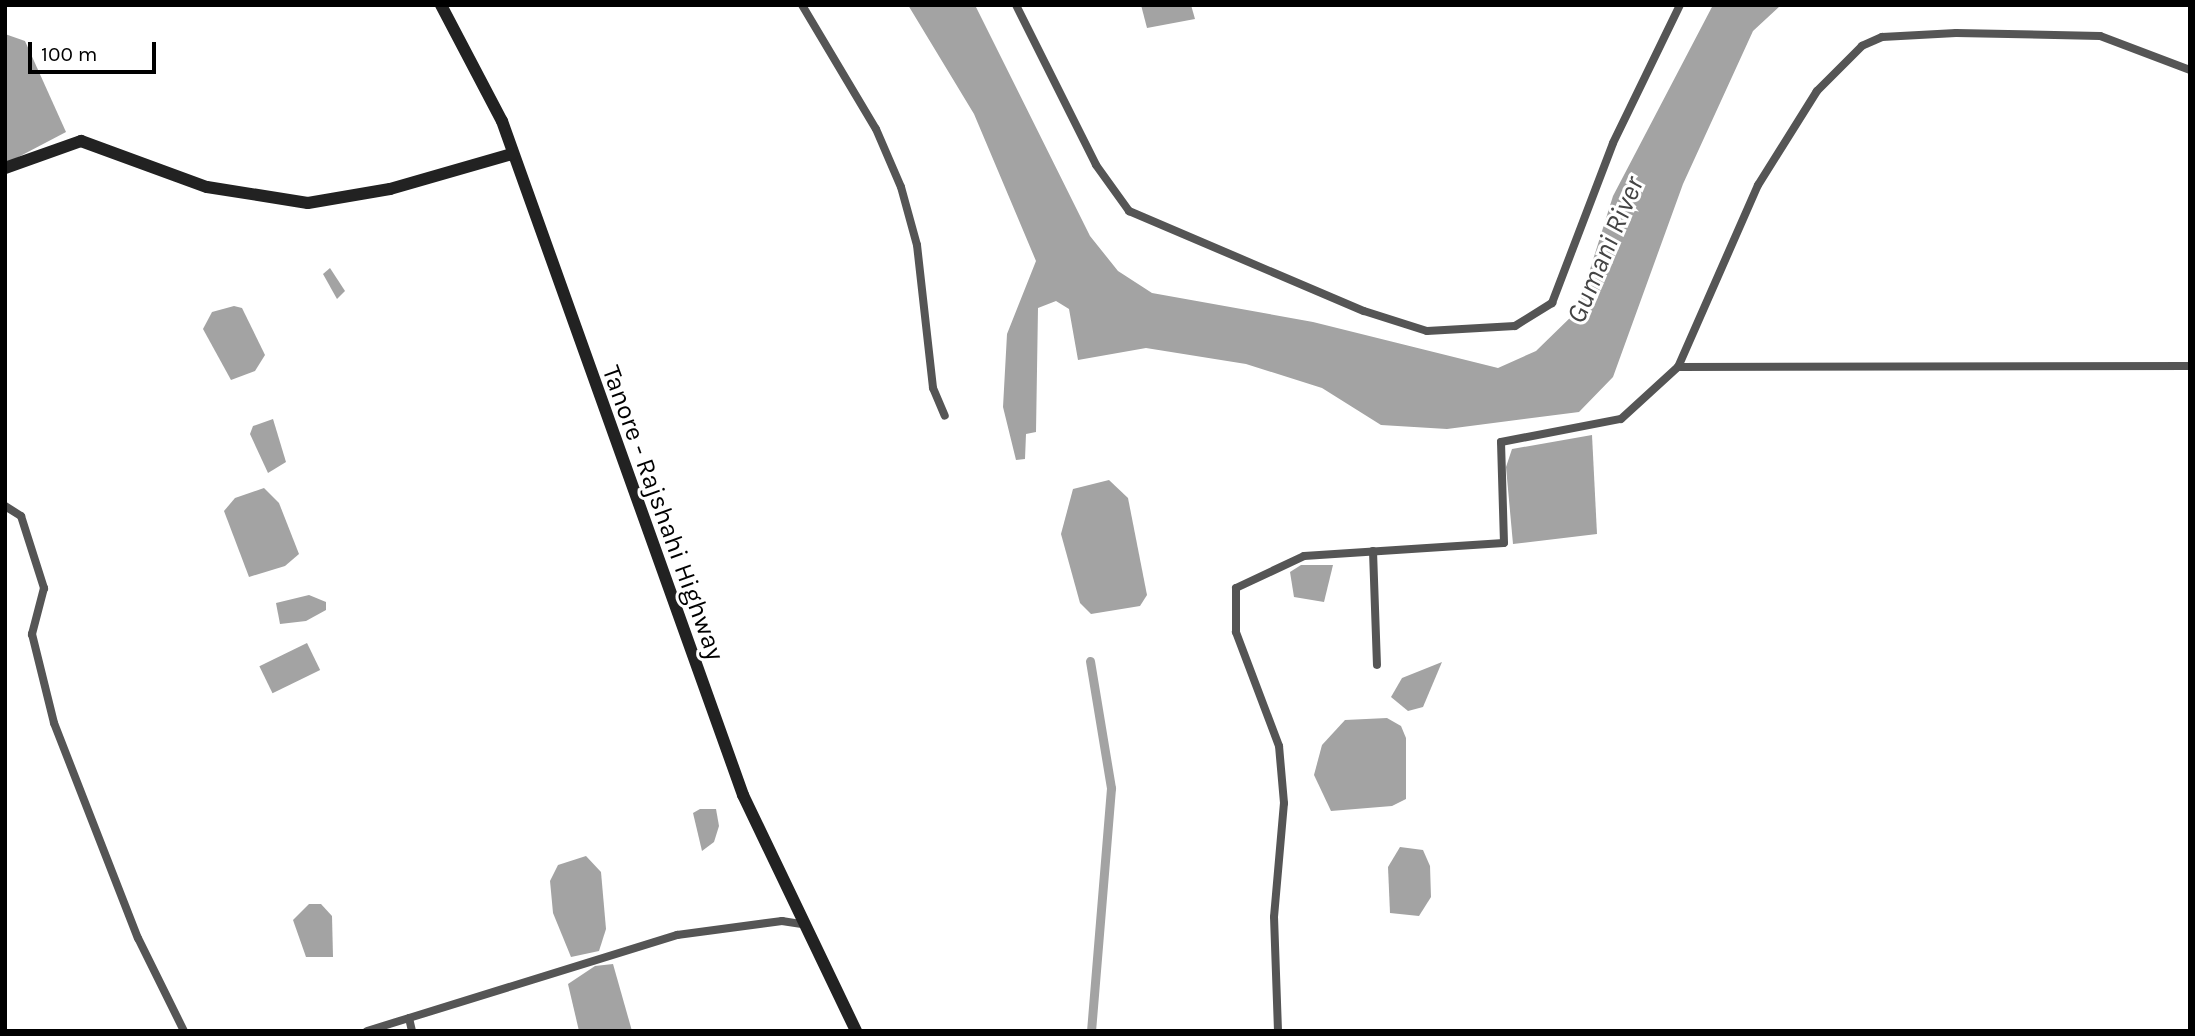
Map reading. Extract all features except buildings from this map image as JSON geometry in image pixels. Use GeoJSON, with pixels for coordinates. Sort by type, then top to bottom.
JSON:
{"type":"FeatureCollection","features":[{"type":"Feature","properties":{"kind":"main road","name":"Tanore - Rajshahi Highway"},"geometry":{"type":"LineString","coordinates":[[441,5],[482,77],[512,154],[738,782],[856,1031]]}},
{"type":"Feature","properties":{"kind":"main road"},"geometry":{"type":"LineString","coordinates":[[5,168],[81,141],[207,187],[308,203],[390,189],[512,154]]}},
{"type":"Feature","properties":{"kind":"street"},"geometry":{"type":"LineString","coordinates":[[802,5],[876,129],[901,187],[917,245],[933,388],[945,416]]}},
{"type":"Feature","properties":{"kind":"street"},"geometry":{"type":"LineString","coordinates":[[1016,5],[1096,165],[1129,211],[1364,312],[1427,331],[1515,326],[1552,303],[1613,143],[1680,5]]}},
{"type":"Feature","properties":{"kind":"street"},"geometry":{"type":"LineString","coordinates":[[1278,1031],[1274,917],[1284,803],[1279,746],[1236,632],[1236,588],[1304,556],[1504,543],[1501,442],[1621,419],[1678,367],[1758,185],[1816,92],[1862,46],[1882,37],[1956,33],[2100,36],[2190,70]]}},
{"type":"Feature","properties":{"kind":"street"},"geometry":{"type":"LineString","coordinates":[[1678,367],[2190,366]]}},
{"type":"Feature","properties":{"kind":"street"},"geometry":{"type":"LineString","coordinates":[[5,506],[21,516],[44,588],[32,634],[54,723],[138,938],[184,1031]]}},
{"type":"Feature","properties":{"kind":"street"},"geometry":{"type":"LineString","coordinates":[[1373,551],[1377,665]]}},
{"type":"Feature","properties":{"kind":"street"},"geometry":{"type":"LineString","coordinates":[[367,1031],[686,933],[782,921],[807,925]]}},
{"type":"Feature","properties":{"kind":"street"},"geometry":{"type":"LineString","coordinates":[[409,1018],[412,1031]]}},
{"type":"Feature","properties":{"kind":"water","name":"Gumani River"},"geometry":{"type":"Polygon","coordinates":[[[908,5],[975,5],[1090,236],[1118,271],[1152,293],[1313,322],[1498,368],[1536,351],[1577,311],[1613,196],[1713,5],[1781,5],[1753,31],[1683,184],[1613,377],[1579,412],[1447,429],[1381,425],[1322,388],[1246,364],[1146,348],[1078,360],[1069,309],[1056,301],[1038,308],[1036,432],[1026,434],[1025,459],[1016,460],[1003,407],[1007,334],[1036,261],[974,114],[908,5]]]}},
{"type":"Feature","properties":{"kind":"water"},"geometry":{"type":"Polygon","coordinates":[[[1141,5],[1191,5],[1195,19],[1147,28],[1141,5]]]}},
{"type":"Feature","properties":{"kind":"water"},"geometry":{"type":"Polygon","coordinates":[[[5,34],[25,41],[66,132],[5,164],[5,34]]]}},
{"type":"Feature","properties":{"kind":"water"},"geometry":{"type":"Polygon","coordinates":[[[330,268],[345,291],[337,299],[323,274],[330,268]]]}},
{"type":"Feature","properties":{"kind":"water"},"geometry":{"type":"Polygon","coordinates":[[[234,306],[242,308],[265,355],[255,371],[231,380],[203,329],[212,312],[234,306]]]}},
{"type":"Feature","properties":{"kind":"water"},"geometry":{"type":"Polygon","coordinates":[[[273,419],[286,462],[268,473],[250,434],[253,426],[273,419]]]}},
{"type":"Feature","properties":{"kind":"water"},"geometry":{"type":"Polygon","coordinates":[[[1592,435],[1597,534],[1513,544],[1506,467],[1512,449],[1592,435]]]}},
{"type":"Feature","properties":{"kind":"water"},"geometry":{"type":"Polygon","coordinates":[[[1109,480],[1128,498],[1147,595],[1140,606],[1091,614],[1080,603],[1061,534],[1073,489],[1109,480]]]}},
{"type":"Feature","properties":{"kind":"water"},"geometry":{"type":"Polygon","coordinates":[[[264,488],[279,503],[299,554],[285,566],[249,577],[224,511],[235,498],[264,488]]]}},
{"type":"Feature","properties":{"kind":"water"},"geometry":{"type":"Polygon","coordinates":[[[1301,565],[1333,565],[1324,602],[1294,597],[1290,572],[1301,565]]]}},
{"type":"Feature","properties":{"kind":"water"},"geometry":{"type":"Polygon","coordinates":[[[309,595],[326,602],[326,610],[306,621],[280,624],[276,603],[309,595]]]}},
{"type":"Feature","properties":{"kind":"water"},"geometry":{"type":"Polygon","coordinates":[[[307,643],[320,670],[273,693],[259,666],[307,643]]]}},
{"type":"Feature","properties":{"kind":"water"},"geometry":{"type":"Polygon","coordinates":[[[1442,662],[1423,707],[1408,711],[1391,697],[1402,678],[1442,662]]]}},
{"type":"Feature","properties":{"kind":"water"},"geometry":{"type":"Polygon","coordinates":[[[1387,718],[1401,726],[1406,738],[1406,799],[1392,806],[1331,811],[1314,775],[1322,745],[1345,720],[1387,718]]]}},
{"type":"Feature","properties":{"kind":"water"},"geometry":{"type":"Polygon","coordinates":[[[700,809],[716,809],[719,826],[714,842],[702,851],[693,813],[700,809]]]}},
{"type":"Feature","properties":{"kind":"water"},"geometry":{"type":"Polygon","coordinates":[[[1400,847],[1423,850],[1430,866],[1431,897],[1419,916],[1390,913],[1388,867],[1400,847]]]}},
{"type":"Feature","properties":{"kind":"water"},"geometry":{"type":"Polygon","coordinates":[[[586,856],[601,872],[606,929],[599,951],[571,957],[553,913],[550,881],[558,865],[586,856]]]}},
{"type":"Feature","properties":{"kind":"water"},"geometry":{"type":"Polygon","coordinates":[[[309,904],[321,904],[332,916],[333,957],[306,957],[293,920],[309,904]]]}},
{"type":"Feature","properties":{"kind":"water"},"geometry":{"type":"Polygon","coordinates":[[[613,964],[632,1031],[579,1031],[568,984],[595,966],[613,964]]]}},
{"type":"Feature","properties":{"kind":"waterway"},"geometry":{"type":"LineString","coordinates":[[1090,661],[1111,788],[1091,1031]]}}]}
